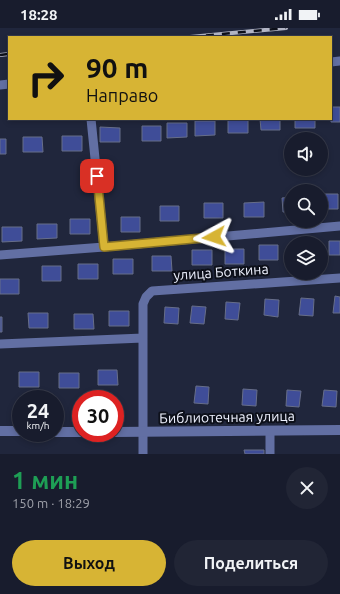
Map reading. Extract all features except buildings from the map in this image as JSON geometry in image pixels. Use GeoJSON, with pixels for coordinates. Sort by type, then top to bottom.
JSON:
{"type":"FeatureCollection","features":[{"type":"Feature","properties":{"kind":"street"},"geometry":{"type":"LineString","coordinates":[[91,120],[104,247]]}},
{"type":"Feature","properties":{"kind":"street"},"geometry":{"type":"LineString","coordinates":[[0,255],[340,226]]}},
{"type":"Feature","properties":{"kind":"street","name":"улица Боткина"},"geometry":{"type":"LineString","coordinates":[[143,338],[143,304],[146,297],[152,291],[340,278]]}},
{"type":"Feature","properties":{"kind":"street"},"geometry":{"type":"LineString","coordinates":[[0,344],[143,338],[143,454]]}},
{"type":"Feature","properties":{"kind":"street","name":"Библиотечная улица"},"geometry":{"type":"LineString","coordinates":[[124,432],[340,430]]}},
{"type":"Feature","properties":{"kind":"street"},"geometry":{"type":"LineString","coordinates":[[0,431],[12,431]]}},
{"type":"Feature","properties":{"kind":"street"},"geometry":{"type":"LineString","coordinates":[[270,431],[270,454]]}},
{"type":"Feature","properties":{"kind":"railway"},"geometry":{"type":"LineString","coordinates":[[201,36],[286,28]]}},
{"type":"Feature","properties":{"kind":"railway"},"geometry":{"type":"LineString","coordinates":[[0,55],[8,54]]}},
{"type":"Feature","properties":{"kind":"route"},"geometry":{"type":"LineString","coordinates":[[97,176],[104,247],[214,237]]}}]}
